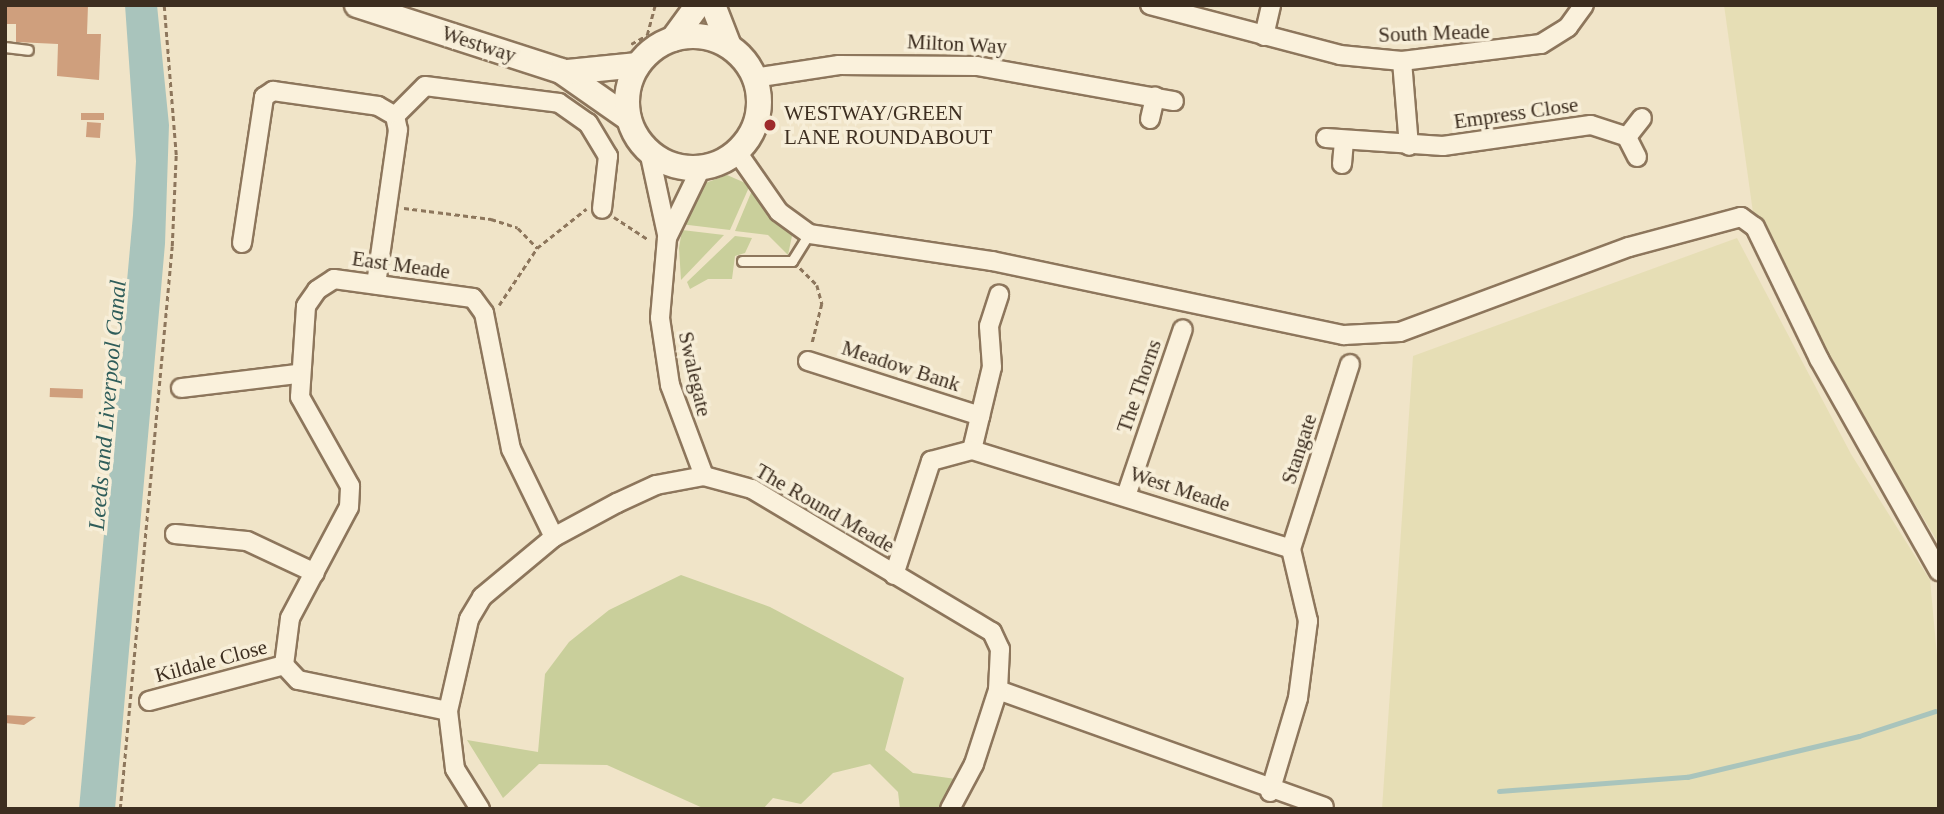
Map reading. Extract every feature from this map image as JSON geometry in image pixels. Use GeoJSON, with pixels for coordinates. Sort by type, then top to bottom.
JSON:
{"type":"FeatureCollection","features":[{"type":"Feature","properties":{"kind":"main road","name":"Westway"},"geometry":{"type":"LineString","coordinates":[[357,5],[561,71],[600,73],[638,65]]}},
{"type":"Feature","properties":{"kind":"main road"},"geometry":{"type":"LineString","coordinates":[[698,5],[673,39],[638,65],[627,90],[628,118],[649,151],[677,167],[701,168],[737,152],[758,112],[754,78],[729,46],[713,5]]}},
{"type":"Feature","properties":{"kind":"main road"},"geometry":{"type":"LineString","coordinates":[[673,39],[703,37],[729,46]]}},
{"type":"Feature","properties":{"kind":"main road","name":"Westway"},"geometry":{"type":"LineString","coordinates":[[561,71],[628,118]]}},
{"type":"Feature","properties":{"kind":"street","name":"South Meade"},"geometry":{"type":"LineString","coordinates":[[1150,5],[1340,55],[1402,61],[1541,44],[1584,5]]}},
{"type":"Feature","properties":{"kind":"street"},"geometry":{"type":"LineString","coordinates":[[1264,36],[1271,5]]}},
{"type":"Feature","properties":{"kind":"street"},"geometry":{"type":"LineString","coordinates":[[1402,61],[1409,146]]}},
{"type":"Feature","properties":{"kind":"street","name":"Milton Way"},"geometry":{"type":"LineString","coordinates":[[754,78],[838,65],[977,66],[1174,101]]}},
{"type":"Feature","properties":{"kind":"street"},"geometry":{"type":"LineString","coordinates":[[376,284],[387,206],[395,116],[425,86],[559,103],[588,122],[608,156],[602,209]]}},
{"type":"Feature","properties":{"kind":"street"},"geometry":{"type":"LineString","coordinates":[[242,243],[264,97],[273,91],[378,106],[395,116]]}},
{"type":"Feature","properties":{"kind":"street"},"geometry":{"type":"LineString","coordinates":[[1150,119],[1155,97]]}},
{"type":"Feature","properties":{"kind":"street"},"geometry":{"type":"LineString","coordinates":[[1637,157],[1627,137],[1642,118]]}},
{"type":"Feature","properties":{"kind":"street","name":"Empress Close"},"geometry":{"type":"LineString","coordinates":[[1342,164],[1335,140],[1409,146],[1591,125],[1627,137]]}},
{"type":"Feature","properties":{"kind":"street","name":"Swalegate"},"geometry":{"type":"LineString","coordinates":[[649,151],[666,242],[662,348],[704,476]]}},
{"type":"Feature","properties":{"kind":"street"},"geometry":{"type":"LineString","coordinates":[[737,152],[779,212],[809,234],[992,261],[1300,328],[1372,336],[1430,323],[1629,247],[1741,217],[1755,227],[1819,359],[1939,571]]}},
{"type":"Feature","properties":{"kind":"street","name":"Swalegate"},"geometry":{"type":"LineString","coordinates":[[666,242],[701,168]]}},
{"type":"Feature","properties":{"kind":"street","name":"East Meade"},"geometry":{"type":"LineString","coordinates":[[284,665],[290,618],[342,530],[350,486],[307,413],[296,374],[306,306],[317,290],[334,279],[473,298],[484,313]]}},
{"type":"Feature","properties":{"kind":"street"},"geometry":{"type":"LineString","coordinates":[[894,575],[930,461],[972,450],[992,367],[989,326],[999,295]]}},
{"type":"Feature","properties":{"kind":"street"},"geometry":{"type":"LineString","coordinates":[[484,313],[511,449],[554,537]]}},
{"type":"Feature","properties":{"kind":"street","name":"The Thorns"},"geometry":{"type":"LineString","coordinates":[[1126,496],[1182,330]]}},
{"type":"Feature","properties":{"kind":"street","name":"Meadow Bank"},"geometry":{"type":"LineString","coordinates":[[808,361],[980,416]]}},
{"type":"Feature","properties":{"kind":"street","name":"Stangate"},"geometry":{"type":"LineString","coordinates":[[1292,549],[1350,364]]}},
{"type":"Feature","properties":{"kind":"street"},"geometry":{"type":"LineString","coordinates":[[180,388],[296,374]]}},
{"type":"Feature","properties":{"kind":"street","name":"West Meade"},"geometry":{"type":"LineString","coordinates":[[972,450],[1292,549]]}},
{"type":"Feature","properties":{"kind":"street","name":"The Round Meade"},"geometry":{"type":"LineString","coordinates":[[478,808],[455,769],[447,711],[469,619],[482,597],[554,537],[656,485],[704,476],[752,489],[992,632],[1000,649],[998,690],[974,764],[950,809]]}},
{"type":"Feature","properties":{"kind":"street"},"geometry":{"type":"LineString","coordinates":[[175,534],[247,541],[315,573]]}},
{"type":"Feature","properties":{"kind":"street"},"geometry":{"type":"LineString","coordinates":[[1270,792],[1298,698],[1308,621],[1292,549]]}},
{"type":"Feature","properties":{"kind":"street"},"geometry":{"type":"LineString","coordinates":[[284,665],[298,680],[447,711]]}},
{"type":"Feature","properties":{"kind":"street","name":"Kildale Close"},"geometry":{"type":"LineString","coordinates":[[149,701],[284,665]]}},
{"type":"Feature","properties":{"kind":"street"},"geometry":{"type":"LineString","coordinates":[[998,690],[1270,792],[1324,807]]}},
{"type":"Feature","properties":{"kind":"lane"},"geometry":{"type":"LineString","coordinates":[[5,47],[28,50]]}},
{"type":"Feature","properties":{"kind":"lane"},"geometry":{"type":"LineString","coordinates":[[742,261],[792,261],[809,234]]}},
{"type":"Feature","properties":{"kind":"path"},"geometry":{"type":"LineString","coordinates":[[120,809],[172,246],[176,155],[164,5]]}},
{"type":"Feature","properties":{"kind":"path"},"geometry":{"type":"LineString","coordinates":[[387,206],[491,219],[518,229],[537,248]]}},
{"type":"Feature","properties":{"kind":"path"},"geometry":{"type":"LineString","coordinates":[[484,313],[507,302],[537,248],[580,209],[602,209],[666,242]]}},
{"type":"Feature","properties":{"kind":"path"},"geometry":{"type":"LineString","coordinates":[[792,261],[817,285],[822,304],[808,361]]}},
{"type":"Feature","properties":{"kind":"shaded area"},"geometry":{"type":"Polygon","coordinates":[[[1724,5],[1939,5],[1939,544],[1793,303],[1755,227],[1724,5]]]}},
{"type":"Feature","properties":{"kind":"shaded area"},"geometry":{"type":"Polygon","coordinates":[[[1737,238],[1851,454],[1930,580],[1939,677],[1939,809],[1382,809],[1413,356],[1737,238]]]}},
{"type":"Feature","properties":{"kind":"green space"},"geometry":{"type":"Polygon","coordinates":[[[727,175],[750,185],[730,230],[680,224],[700,185],[727,175]]]}},
{"type":"Feature","properties":{"kind":"green space"},"geometry":{"type":"Polygon","coordinates":[[[753,188],[792,236],[788,255],[768,235],[735,231],[753,188]]]}},
{"type":"Feature","properties":{"kind":"green space"},"geometry":{"type":"Polygon","coordinates":[[[682,230],[724,235],[681,280],[679,248],[682,230]]]}},
{"type":"Feature","properties":{"kind":"green space"},"geometry":{"type":"Polygon","coordinates":[[[735,236],[752,238],[745,253],[735,256],[732,279],[708,279],[690,289],[687,282],[735,236]]]}},
{"type":"Feature","properties":{"kind":"green space"},"geometry":{"type":"Polygon","coordinates":[[[681,575],[770,607],[904,678],[885,750],[913,773],[956,779],[938,809],[900,809],[898,792],[870,764],[833,773],[801,804],[773,798],[763,809],[705,809],[607,765],[539,764],[503,798],[467,740],[538,752],[545,674],[569,642],[609,610],[681,575]]]}},
{"type":"Feature","properties":{"kind":"water","name":"Leeds and Liverpool Canal"},"geometry":{"type":"Polygon","coordinates":[[[125,5],[157,5],[169,125],[165,244],[115,809],[79,809],[133,215],[136,161],[125,5]]]}},
{"type":"Feature","properties":{"kind":"building"},"geometry":{"type":"Polygon","coordinates":[[[5,5],[88,5],[87,34],[101,34],[99,80],[57,76],[58,44],[16,42],[16,24],[5,24],[5,5]]]}},
{"type":"Feature","properties":{"kind":"building"},"geometry":{"type":"Polygon","coordinates":[[[81,113],[104,113],[104,120],[81,120],[81,113]]]}},
{"type":"Feature","properties":{"kind":"building"},"geometry":{"type":"Polygon","coordinates":[[[87,122],[101,123],[100,138],[86,137],[87,122]]]}},
{"type":"Feature","properties":{"kind":"building"},"geometry":{"type":"Polygon","coordinates":[[[50,388],[83,389],[83,398],[50,397],[50,388]]]}},
{"type":"Feature","properties":{"kind":"building"},"geometry":{"type":"Polygon","coordinates":[[[5,715],[36,717],[24,725],[5,723],[5,715]]]}},
{"type":"Feature","properties":{"kind":"waterway"},"geometry":{"type":"LineString","coordinates":[[1499,791],[1687,777],[1859,736],[1935,711]]}},
{"type":"Feature","properties":{"kind":"place","name":"WESTWAY/GREEN LANE ROUNDABOUT"},"geometry":{"type":"Point","coordinates":[770,125]}}]}
